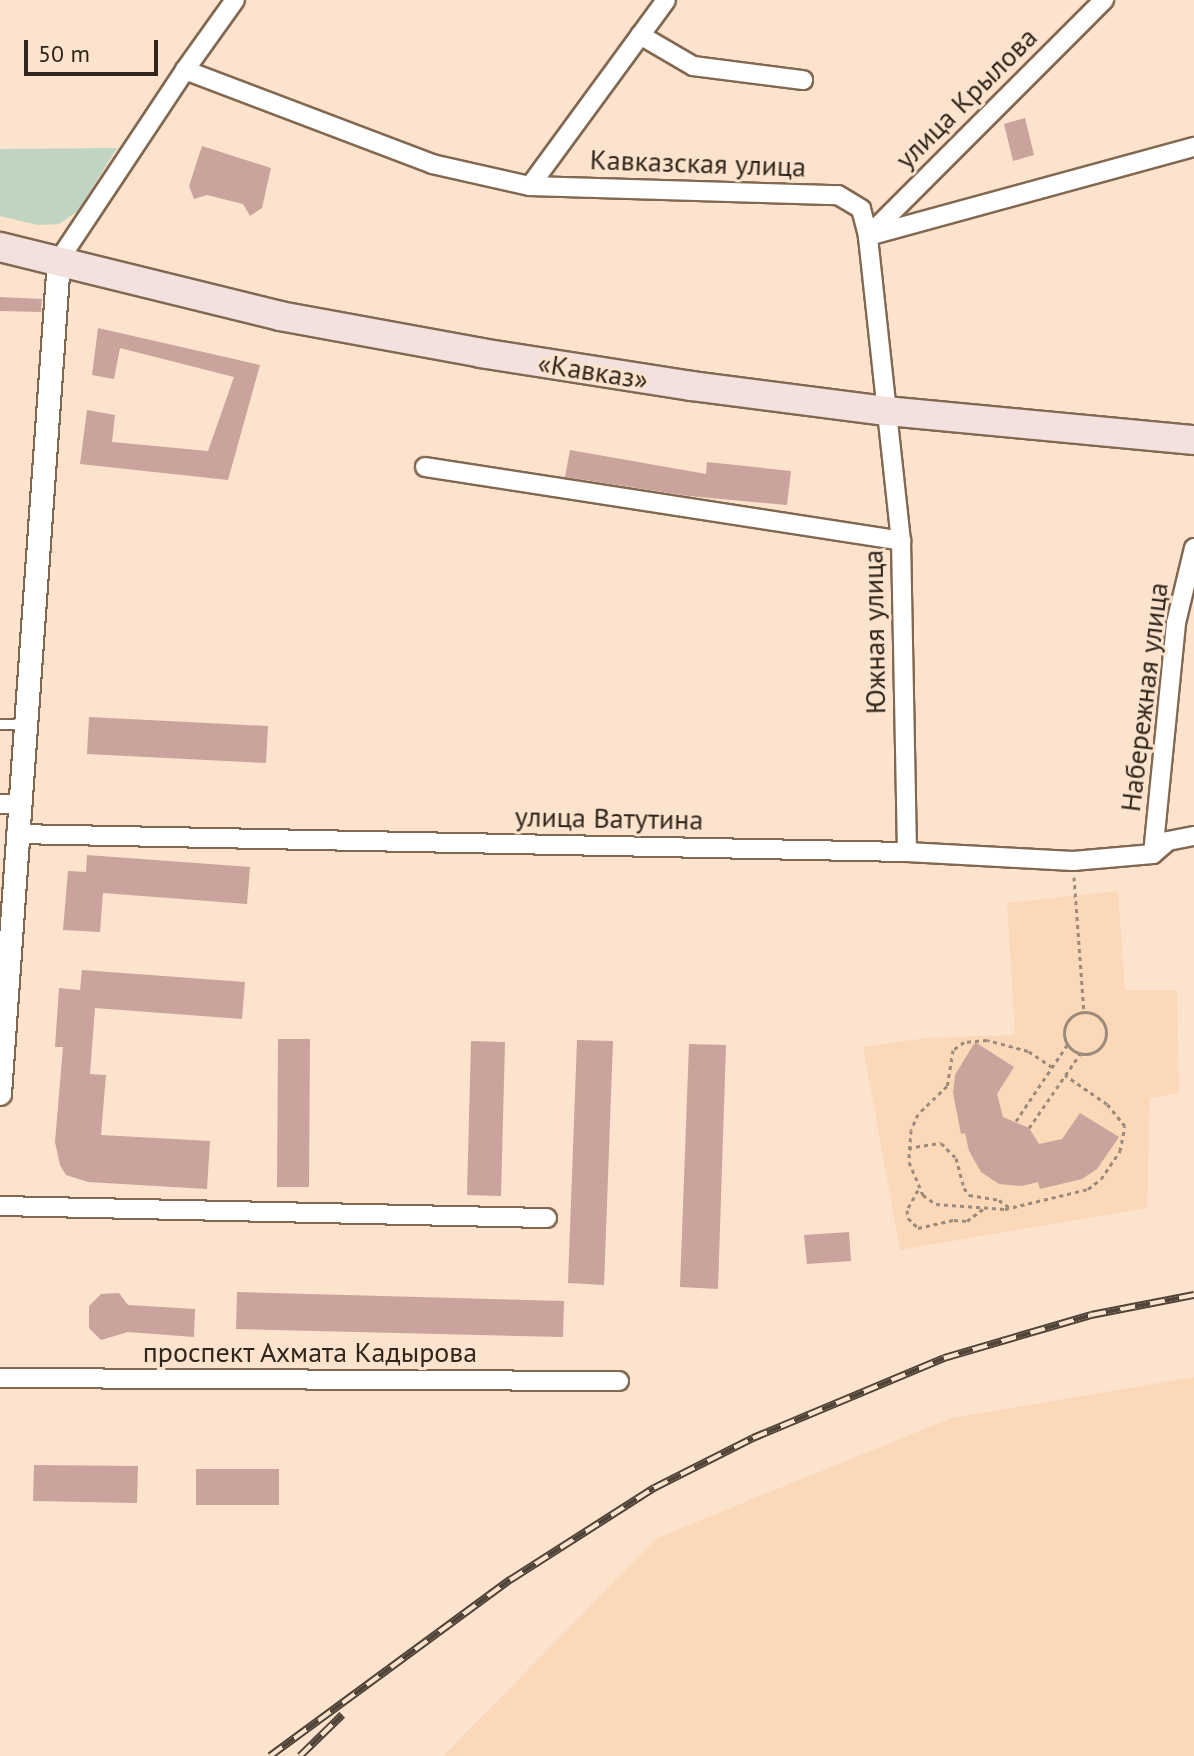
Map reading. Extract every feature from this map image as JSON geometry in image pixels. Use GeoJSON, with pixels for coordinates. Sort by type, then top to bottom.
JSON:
{"type":"FeatureCollection","features":[{"type":"Feature","properties":{"kind":"main road","name":"«Кавказ»"},"geometry":{"type":"LineString","coordinates":[[0,247],[326,325],[691,386],[886,411],[1194,440]]}},
{"type":"Feature","properties":{"kind":"street"},"geometry":{"type":"LineString","coordinates":[[0,1094],[5,942],[16,834],[10,804],[25,724],[59,260],[235,0]]}},
{"type":"Feature","properties":{"kind":"street"},"geometry":{"type":"LineString","coordinates":[[530,186],[666,0]]}},
{"type":"Feature","properties":{"kind":"street","name":"улица Крылова"},"geometry":{"type":"LineString","coordinates":[[868,236],[1104,0]]}},
{"type":"Feature","properties":{"kind":"street"},"geometry":{"type":"LineString","coordinates":[[640,35],[693,66],[803,80]]}},
{"type":"Feature","properties":{"kind":"street","name":"Кавказская улица"},"geometry":{"type":"LineString","coordinates":[[185,70],[432,164],[530,186],[838,195],[861,209],[868,236]]}},
{"type":"Feature","properties":{"kind":"street"},"geometry":{"type":"LineString","coordinates":[[868,236],[1194,147]]}},
{"type":"Feature","properties":{"kind":"street","name":"Южная улица"},"geometry":{"type":"LineString","coordinates":[[868,236],[901,541],[907,852]]}},
{"type":"Feature","properties":{"kind":"street"},"geometry":{"type":"LineString","coordinates":[[425,467],[901,541]]}},
{"type":"Feature","properties":{"kind":"street","name":"Набережная улица"},"geometry":{"type":"LineString","coordinates":[[1153,854],[1176,623],[1194,548]]}},
{"type":"Feature","properties":{"kind":"street","name":"улица Ватутина"},"geometry":{"type":"LineString","coordinates":[[16,834],[907,852],[1073,861],[1153,854],[1168,841],[1194,836]]}},
{"type":"Feature","properties":{"kind":"street"},"geometry":{"type":"LineString","coordinates":[[0,1206],[547,1218]]}},
{"type":"Feature","properties":{"kind":"street","name":"проспект Ахмата Кадырова"},"geometry":{"type":"LineString","coordinates":[[0,1378],[619,1381]]}},
{"type":"Feature","properties":{"kind":"lane"},"geometry":{"type":"LineString","coordinates":[[0,724],[25,724]]}},
{"type":"Feature","properties":{"kind":"path"},"geometry":{"type":"LineString","coordinates":[[1073,861],[1084,1012]]}},
{"type":"Feature","properties":{"kind":"path"},"geometry":{"type":"LineString","coordinates":[[1084,1012],[1099,1016],[1107,1031],[1101,1047],[1095,1052],[1080,1054],[1067,1045],[1064,1030],[1067,1022],[1084,1012]]}},
{"type":"Feature","properties":{"kind":"path"},"geometry":{"type":"LineString","coordinates":[[1052,1067],[1028,1051],[987,1040],[964,1042],[953,1050],[948,1061],[947,1086],[918,1114],[908,1148],[919,1189],[936,1204],[983,1209],[1010,1208],[1088,1189],[1101,1179],[1120,1151],[1126,1135],[1118,1114],[1065,1075]]}},
{"type":"Feature","properties":{"kind":"path"},"geometry":{"type":"LineString","coordinates":[[1016,1121],[1067,1045]]}},
{"type":"Feature","properties":{"kind":"path"},"geometry":{"type":"LineString","coordinates":[[1029,1128],[1080,1054]]}},
{"type":"Feature","properties":{"kind":"path"},"geometry":{"type":"LineString","coordinates":[[908,1148],[941,1143],[951,1149],[969,1195],[999,1200],[1010,1208]]}},
{"type":"Feature","properties":{"kind":"path"},"geometry":{"type":"LineString","coordinates":[[919,1189],[907,1210],[908,1218],[918,1228],[954,1220],[967,1221],[983,1209]]}},
{"type":"Feature","properties":{"kind":"shaded area"},"geometry":{"type":"Polygon","coordinates":[[[1118,891],[1125,990],[1177,990],[1179,1093],[1150,1098],[1147,1208],[900,1250],[863,1047],[926,1038],[1015,1035],[1007,903],[1118,891]]]}},
{"type":"Feature","properties":{"kind":"shaded area"},"geometry":{"type":"Polygon","coordinates":[[[1194,1377],[1194,1756],[443,1756],[657,1538],[951,1418],[1194,1377]]]}},
{"type":"Feature","properties":{"kind":"green space"},"geometry":{"type":"Polygon","coordinates":[[[117,148],[78,211],[59,224],[38,225],[0,216],[0,149],[117,148]]]}},
{"type":"Feature","properties":{"kind":"building"},"geometry":{"type":"Polygon","coordinates":[[[1025,118],[1034,155],[1013,161],[1004,124],[1025,118]]]}},
{"type":"Feature","properties":{"kind":"building"},"geometry":{"type":"Polygon","coordinates":[[[202,146],[271,168],[262,208],[250,216],[243,204],[207,195],[194,199],[189,186],[202,146]]]}},
{"type":"Feature","properties":{"kind":"building"},"geometry":{"type":"Polygon","coordinates":[[[0,297],[42,299],[41,312],[0,311],[0,297]]]}},
{"type":"Feature","properties":{"kind":"building"},"geometry":{"type":"Polygon","coordinates":[[[98,328],[260,365],[228,480],[80,464],[87,410],[115,415],[112,442],[208,451],[234,377],[120,348],[114,379],[92,375],[98,328]]]}},
{"type":"Feature","properties":{"kind":"building"},"geometry":{"type":"Polygon","coordinates":[[[570,450],[706,474],[707,462],[791,471],[787,505],[689,496],[565,477],[570,450]]]}},
{"type":"Feature","properties":{"kind":"building"},"geometry":{"type":"Polygon","coordinates":[[[89,717],[268,726],[266,763],[87,754],[89,717]]]}},
{"type":"Feature","properties":{"kind":"building"},"geometry":{"type":"Polygon","coordinates":[[[87,855],[250,867],[247,904],[103,893],[100,932],[63,930],[68,871],[86,872],[87,855]]]}},
{"type":"Feature","properties":{"kind":"building"},"geometry":{"type":"Polygon","coordinates":[[[82,970],[245,982],[242,1019],[95,1008],[90,1074],[106,1075],[101,1135],[210,1141],[207,1189],[88,1182],[66,1175],[60,1165],[55,1142],[63,1047],[55,1047],[59,988],[80,990],[82,970]]]}},
{"type":"Feature","properties":{"kind":"building"},"geometry":{"type":"Polygon","coordinates":[[[278,1039],[310,1039],[309,1187],[277,1187],[278,1039]]]}},
{"type":"Feature","properties":{"kind":"building"},"geometry":{"type":"Polygon","coordinates":[[[577,1040],[613,1041],[604,1285],[568,1283],[577,1040]]]}},
{"type":"Feature","properties":{"kind":"building"},"geometry":{"type":"Polygon","coordinates":[[[471,1041],[505,1042],[501,1196],[467,1195],[471,1041]]]}},
{"type":"Feature","properties":{"kind":"building"},"geometry":{"type":"Polygon","coordinates":[[[975,1042],[1014,1067],[997,1094],[1003,1117],[1029,1128],[1039,1144],[1062,1139],[1080,1113],[1119,1137],[1097,1169],[1082,1179],[1040,1189],[1038,1182],[1022,1186],[999,1184],[981,1172],[969,1151],[965,1133],[961,1134],[953,1093],[955,1075],[975,1042]]]}},
{"type":"Feature","properties":{"kind":"building"},"geometry":{"type":"Polygon","coordinates":[[[689,1044],[726,1045],[718,1289],[680,1287],[689,1044]]]}},
{"type":"Feature","properties":{"kind":"building"},"geometry":{"type":"Polygon","coordinates":[[[849,1232],[851,1261],[807,1264],[804,1235],[849,1232]]]}},
{"type":"Feature","properties":{"kind":"building"},"geometry":{"type":"Polygon","coordinates":[[[237,1292],[564,1301],[563,1337],[236,1329],[237,1292]]]}},
{"type":"Feature","properties":{"kind":"building"},"geometry":{"type":"Polygon","coordinates":[[[119,1293],[128,1305],[195,1309],[194,1337],[128,1332],[101,1340],[89,1328],[89,1306],[101,1294],[119,1293]]]}},
{"type":"Feature","properties":{"kind":"building"},"geometry":{"type":"Polygon","coordinates":[[[34,1465],[138,1466],[137,1503],[33,1501],[34,1465]]]}},
{"type":"Feature","properties":{"kind":"building"},"geometry":{"type":"Polygon","coordinates":[[[196,1469],[279,1469],[279,1505],[196,1505],[196,1469]]]}},
{"type":"Feature","properties":{"kind":"railway"},"geometry":{"type":"LineString","coordinates":[[270,1756],[510,1580],[654,1488],[753,1438],[944,1358],[1091,1315],[1194,1295]]}},
{"type":"Feature","properties":{"kind":"railway"},"geometry":{"type":"LineString","coordinates":[[300,1756],[342,1715]]}}]}
